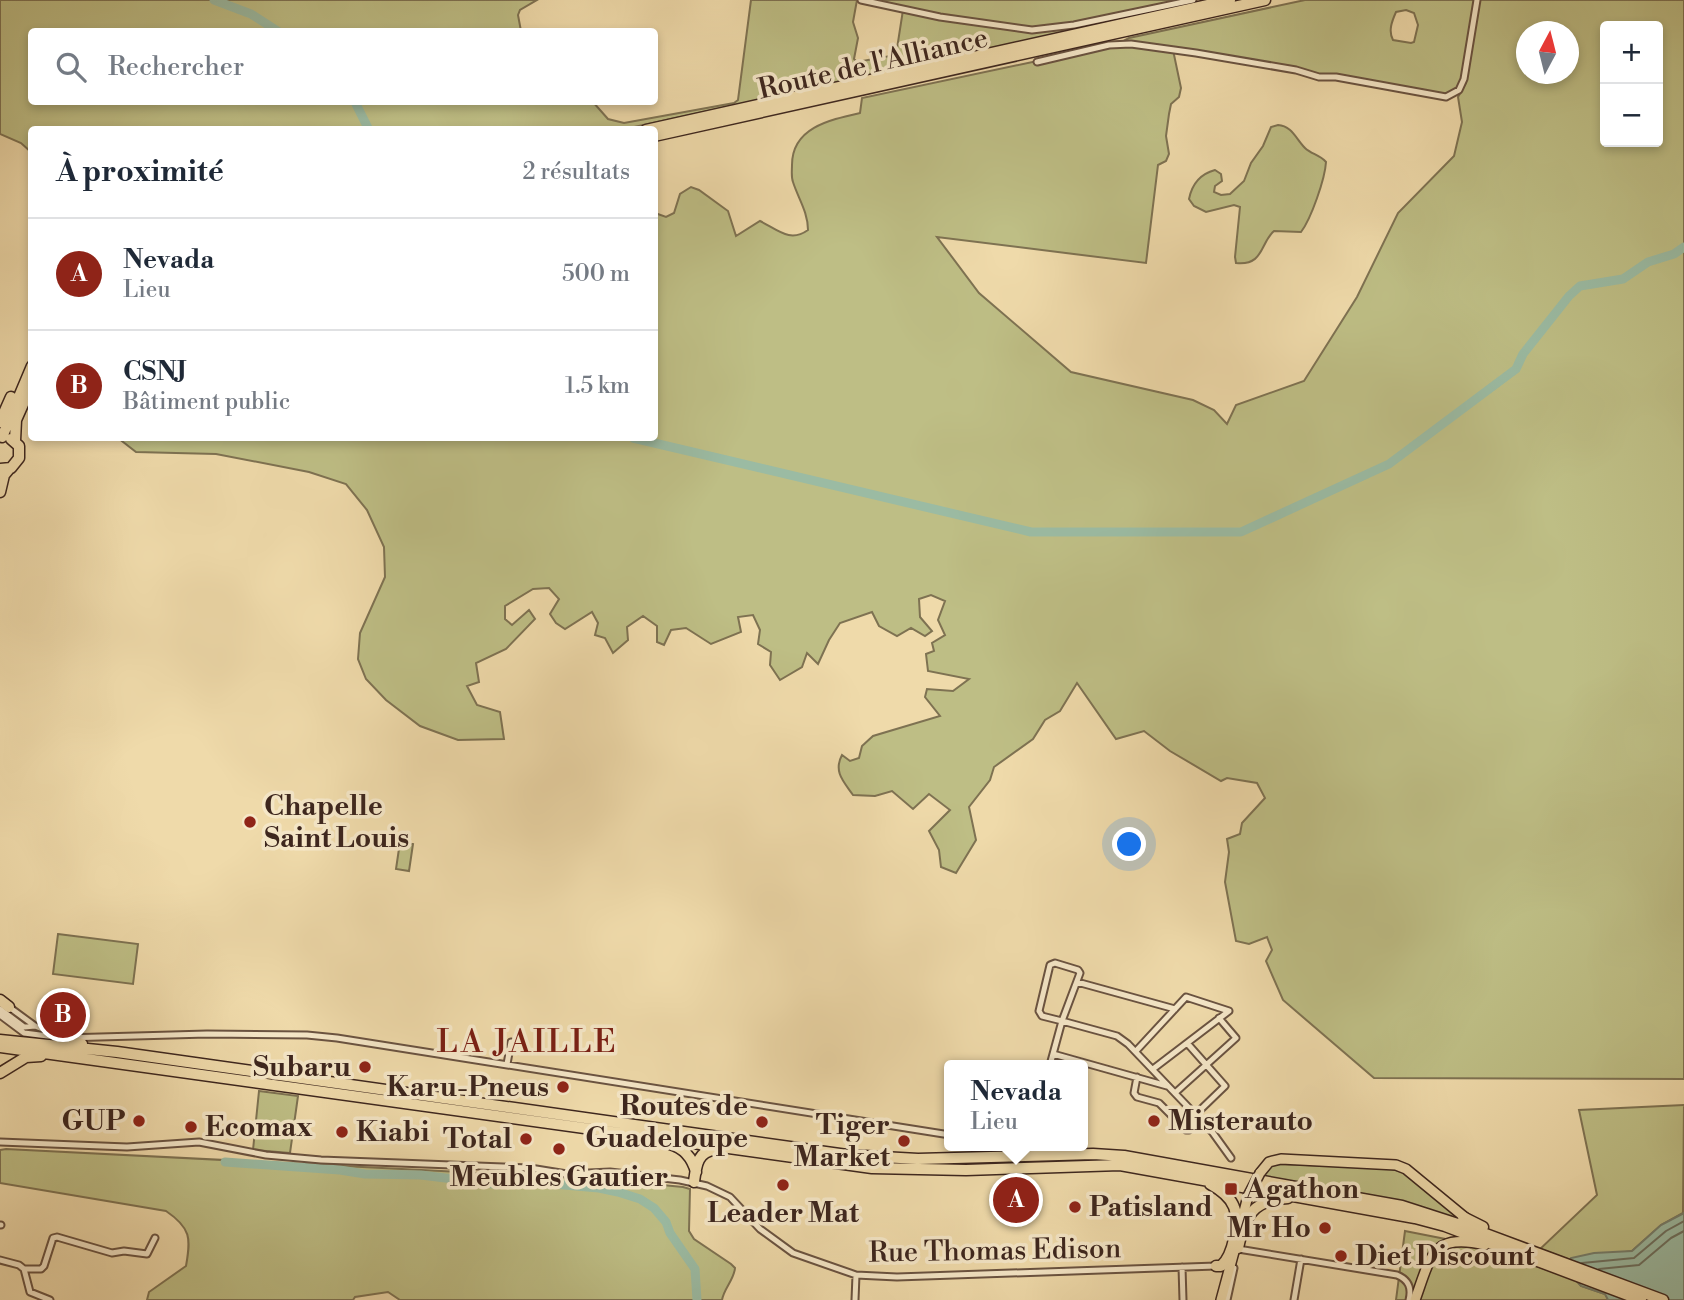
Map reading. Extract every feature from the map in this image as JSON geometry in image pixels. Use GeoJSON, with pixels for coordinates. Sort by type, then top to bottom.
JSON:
{"type":"FeatureCollection","features":[{"type":"Feature","properties":{"kind":"highway","name":"Route de l'Alliance"},"geometry":{"type":"LineString","coordinates":[[658,127],[1230,0]]}},
{"type":"Feature","properties":{"kind":"highway","name":"Route de l'Alliance"},"geometry":{"type":"LineString","coordinates":[[658,135],[1265,0]]}},
{"type":"Feature","properties":{"kind":"highway"},"geometry":{"type":"LineString","coordinates":[[0,422],[15,387],[28,370]]}},
{"type":"Feature","properties":{"kind":"highway"},"geometry":{"type":"LineString","coordinates":[[15,441],[1,437],[28,374]]}},
{"type":"Feature","properties":{"kind":"highway"},"geometry":{"type":"LineString","coordinates":[[0,492],[4,469],[19,458],[20,450],[15,441],[16,420],[28,393]]}},
{"type":"Feature","properties":{"kind":"highway"},"geometry":{"type":"LineString","coordinates":[[64,1038],[116,1057]]}},
{"type":"Feature","properties":{"kind":"highway"},"geometry":{"type":"LineString","coordinates":[[0,1040],[420,1104],[847,1155],[894,1159],[1108,1154],[1402,1206],[1436,1216],[1508,1247]]}},
{"type":"Feature","properties":{"kind":"highway"},"geometry":{"type":"LineString","coordinates":[[0,1047],[116,1057],[455,1101],[599,1125]]}},
{"type":"Feature","properties":{"kind":"highway"},"geometry":{"type":"LineString","coordinates":[[0,1073],[26,1057],[116,1057]]}},
{"type":"Feature","properties":{"kind":"highway"},"geometry":{"type":"LineString","coordinates":[[455,1101],[499,1099]]}},
{"type":"Feature","properties":{"kind":"highway"},"geometry":{"type":"LineString","coordinates":[[420,1104],[446,1112],[485,1118],[494,1124]]}},
{"type":"Feature","properties":{"kind":"highway"},"geometry":{"type":"LineString","coordinates":[[531,1104],[536,1108],[599,1125],[618,1133],[677,1146],[689,1156],[695,1177]]}},
{"type":"Feature","properties":{"kind":"highway"},"geometry":{"type":"LineString","coordinates":[[537,1129],[599,1125]]}},
{"type":"Feature","properties":{"kind":"highway"},"geometry":{"type":"LineString","coordinates":[[618,1133],[872,1168],[917,1170],[1120,1165],[1356,1207],[1445,1226],[1669,1300]]}},
{"type":"Feature","properties":{"kind":"highway"},"geometry":{"type":"LineString","coordinates":[[695,1177],[700,1156],[708,1150],[792,1158]]}},
{"type":"Feature","properties":{"kind":"highway"},"geometry":{"type":"LineString","coordinates":[[1203,1180],[1224,1194],[1234,1206],[1236,1214],[1227,1261],[1216,1266]]}},
{"type":"Feature","properties":{"kind":"highway"},"geometry":{"type":"LineString","coordinates":[[1238,1248],[1248,1215],[1253,1209],[1272,1200],[1287,1198],[1356,1207]]}},
{"type":"Feature","properties":{"kind":"highway"},"geometry":{"type":"LineString","coordinates":[[1463,1217],[1545,1258],[1642,1300]]}},
{"type":"Feature","properties":{"kind":"highway"},"geometry":{"type":"LineString","coordinates":[[1545,1258],[1663,1300]]}},
{"type":"Feature","properties":{"kind":"main road"},"geometry":{"type":"LineString","coordinates":[[1221,1300],[1248,1196],[1260,1172],[1269,1162],[1281,1159],[1385,1164],[1406,1170],[1463,1217],[1508,1247]]}},
{"type":"Feature","properties":{"kind":"main road"},"geometry":{"type":"LineString","coordinates":[[1415,1300],[1435,1252],[1446,1242],[1466,1240],[1508,1247]]}},
{"type":"Feature","properties":{"kind":"street"},"geometry":{"type":"LineString","coordinates":[[861,0],[940,17],[1032,30],[1074,26],[1193,0]]}},
{"type":"Feature","properties":{"kind":"street"},"geometry":{"type":"LineString","coordinates":[[1037,62],[1110,45],[1131,44],[1196,52],[1296,70],[1320,77],[1336,77],[1446,97],[1459,90],[1464,79],[1476,0]]}},
{"type":"Feature","properties":{"kind":"street"},"geometry":{"type":"LineString","coordinates":[[1051,1060],[1062,1021],[1080,973],[1055,963],[1050,965],[1039,1011],[1042,1016],[1062,1021],[1117,1036],[1136,1051],[1201,1119],[1231,1158]]}},
{"type":"Feature","properties":{"kind":"street"},"geometry":{"type":"LineString","coordinates":[[1077,982],[1175,1009]]}},
{"type":"Feature","properties":{"kind":"street"},"geometry":{"type":"LineString","coordinates":[[1136,1051],[1186,997],[1229,1010],[1153,1069]]}},
{"type":"Feature","properties":{"kind":"street"},"geometry":{"type":"LineString","coordinates":[[4,1007],[20,1016]]}},
{"type":"Feature","properties":{"kind":"street"},"geometry":{"type":"LineString","coordinates":[[4,1007],[37,1027],[64,1038]]}},
{"type":"Feature","properties":{"kind":"street"},"geometry":{"type":"LineString","coordinates":[[4,1007],[24,1027],[37,1027],[79,1037]]}},
{"type":"Feature","properties":{"kind":"street"},"geometry":{"type":"LineString","coordinates":[[0,1015],[24,1033],[64,1038],[307,1035],[944,1134]]}},
{"type":"Feature","properties":{"kind":"street"},"geometry":{"type":"LineString","coordinates":[[1175,1093],[1236,1038],[1219,1018]]}},
{"type":"Feature","properties":{"kind":"street"},"geometry":{"type":"LineString","coordinates":[[507,1064],[511,1042]]}},
{"type":"Feature","properties":{"kind":"street"},"geometry":{"type":"LineString","coordinates":[[1186,1044],[1225,1086],[1196,1114]]}},
{"type":"Feature","properties":{"kind":"street"},"geometry":{"type":"LineString","coordinates":[[1053,1054],[1075,1060]]}},
{"type":"Feature","properties":{"kind":"street"},"geometry":{"type":"LineString","coordinates":[[1088,1064],[1170,1087]]}},
{"type":"Feature","properties":{"kind":"street"},"geometry":{"type":"LineString","coordinates":[[1137,1077],[1134,1093],[1137,1097],[1159,1104],[1186,1130],[1201,1119]]}},
{"type":"Feature","properties":{"kind":"street","name":"Rue Thomas Edison"},"geometry":{"type":"LineString","coordinates":[[0,1142],[127,1147],[199,1142],[246,1152],[308,1158],[530,1168],[567,1174],[610,1172],[695,1177],[730,1197],[760,1229],[788,1250],[856,1275],[897,1277],[1216,1266]]}},
{"type":"Feature","properties":{"kind":"street"},"geometry":{"type":"LineString","coordinates":[[1051,1151],[1118,1151],[1169,1164]]}},
{"type":"Feature","properties":{"kind":"street"},"geometry":{"type":"LineString","coordinates":[[24,1269],[41,1269],[53,1238],[57,1237],[112,1253],[124,1251],[144,1254],[150,1251],[155,1238]]}},
{"type":"Feature","properties":{"kind":"street"},"geometry":{"type":"LineString","coordinates":[[1227,1300],[1238,1248],[1403,1278],[1410,1288],[1409,1300]]}},
{"type":"Feature","properties":{"kind":"street"},"geometry":{"type":"LineString","coordinates":[[1294,1300],[1301,1259]]}},
{"type":"Feature","properties":{"kind":"street"},"geometry":{"type":"LineString","coordinates":[[0,1260],[19,1265],[24,1269],[30,1292],[50,1300]]}},
{"type":"Feature","properties":{"kind":"street"},"geometry":{"type":"LineString","coordinates":[[1182,1267],[1183,1300]]}},
{"type":"Feature","properties":{"kind":"street"},"geometry":{"type":"LineString","coordinates":[[855,1300],[856,1275]]}},
{"type":"Feature","properties":{"kind":"green space"},"geometry":{"type":"Polygon","coordinates":[[[0,0],[537,0],[520,10],[518,15],[520,28],[28,28],[28,105],[596,105],[608,119],[624,123],[734,103],[738,100],[751,0],[857,0],[853,22],[858,38],[854,59],[857,62],[896,55],[903,10],[861,0],[1193,0],[1134,15],[1136,18],[639,126],[28,126],[28,149],[21,143],[0,134],[0,0]]]}},
{"type":"Feature","properties":{"kind":"green space"},"geometry":{"type":"Polygon","coordinates":[[[1305,0],[1477,0],[1464,79],[1451,96],[1173,50],[1181,88],[1179,97],[1171,104],[1169,114],[1166,136],[1169,154],[1166,161],[1158,165],[1146,263],[937,237],[979,293],[1071,372],[1193,400],[1214,410],[1227,424],[1236,405],[1304,381],[1357,297],[1398,213],[1454,156],[1462,122],[1458,97],[1466,83],[1479,0],[1684,0],[1684,1079],[1374,1078],[1283,1000],[1266,961],[1272,950],[1267,937],[1249,944],[1236,941],[1225,882],[1229,852],[1227,839],[1240,834],[1242,823],[1265,798],[1257,783],[1227,778],[1221,781],[1170,751],[1144,731],[1116,739],[1077,683],[1060,711],[1045,720],[1033,739],[994,767],[990,780],[969,807],[976,840],[956,873],[941,867],[939,850],[929,831],[950,810],[929,794],[913,809],[892,791],[875,796],[853,795],[839,772],[842,755],[850,761],[859,758],[862,746],[873,736],[940,716],[925,697],[927,689],[953,691],[969,679],[928,671],[926,654],[934,651],[932,643],[945,635],[938,620],[945,601],[931,595],[919,599],[920,617],[932,631],[925,636],[911,628],[897,636],[879,626],[872,612],[840,623],[818,664],[807,653],[802,667],[780,680],[770,665],[771,652],[758,644],[760,630],[753,615],[738,617],[741,632],[711,644],[686,628],[671,630],[664,645],[657,642],[657,626],[643,616],[627,627],[628,640],[613,653],[605,638],[595,635],[598,623],[592,612],[565,629],[556,623],[550,614],[559,599],[549,588],[533,589],[505,606],[505,619],[512,625],[529,610],[535,619],[506,649],[476,663],[479,682],[467,686],[477,705],[500,712],[504,739],[458,740],[420,726],[386,700],[366,679],[358,659],[360,633],[385,577],[384,547],[367,510],[346,484],[309,472],[216,454],[136,452],[122,441],[658,441],[658,214],[666,217],[674,213],[680,194],[691,187],[728,211],[736,236],[760,221],[784,234],[802,234],[808,230],[808,223],[792,180],[794,152],[798,142],[814,128],[860,113],[862,98],[1118,44],[1129,38],[1305,0]],[[1406,10],[1396,12],[1392,22],[1393,40],[1414,42],[1418,25],[1414,13],[1406,10]]]}},
{"type":"Feature","properties":{"kind":"green space"},"geometry":{"type":"Polygon","coordinates":[[[1278,125],[1290,130],[1305,148],[1326,162],[1320,188],[1301,232],[1274,231],[1257,257],[1245,263],[1236,263],[1240,207],[1234,205],[1206,212],[1194,206],[1189,199],[1190,194],[1201,177],[1215,170],[1221,174],[1222,181],[1215,186],[1214,192],[1221,195],[1230,194],[1244,181],[1271,127],[1278,125]]]}},
{"type":"Feature","properties":{"kind":"green space"},"geometry":{"type":"Polygon","coordinates":[[[400,842],[413,844],[409,871],[396,869],[400,842]]]}},
{"type":"Feature","properties":{"kind":"green space"},"geometry":{"type":"Polygon","coordinates":[[[58,934],[138,944],[133,984],[53,974],[58,934]]]}},
{"type":"Feature","properties":{"kind":"green space"},"geometry":{"type":"Polygon","coordinates":[[[52,1047],[879,1162],[942,1163],[1084,1158],[1126,1159],[1152,1168],[882,1166],[64,1052],[52,1047]]]}},
{"type":"Feature","properties":{"kind":"green space"},"geometry":{"type":"Polygon","coordinates":[[[259,1091],[298,1096],[290,1153],[253,1150],[259,1091]]]}},
{"type":"Feature","properties":{"kind":"green space"},"geometry":{"type":"Polygon","coordinates":[[[1684,1105],[1683,1213],[1661,1225],[1632,1251],[1570,1260],[1540,1249],[1597,1195],[1579,1110],[1684,1105]]]}},
{"type":"Feature","properties":{"kind":"green space"},"geometry":{"type":"Polygon","coordinates":[[[0,1150],[600,1179],[683,1187],[690,1189],[689,1231],[694,1239],[735,1268],[722,1300],[400,1300],[388,1292],[355,1297],[353,1300],[147,1300],[149,1292],[186,1266],[188,1241],[185,1228],[166,1211],[0,1183],[0,1150]]]}},
{"type":"Feature","properties":{"kind":"green space"},"geometry":{"type":"Polygon","coordinates":[[[1277,1164],[1389,1168],[1408,1174],[1464,1223],[1261,1178],[1270,1166],[1277,1164]]]}},
{"type":"Feature","properties":{"kind":"green space"},"geometry":{"type":"Polygon","coordinates":[[[1405,1231],[1476,1245],[1576,1280],[1581,1286],[1605,1294],[1609,1300],[1396,1300],[1405,1231]]]}},
{"type":"Feature","properties":{"kind":"water"},"geometry":{"type":"Polygon","coordinates":[[[1684,1213],[1684,1300],[1608,1300],[1605,1294],[1581,1286],[1567,1271],[1571,1258],[1594,1253],[1632,1251],[1661,1225],[1684,1213]]]}},
{"type":"Feature","properties":{"kind":"waterway"},"geometry":{"type":"LineString","coordinates":[[214,0],[251,14],[273,28]]}},
{"type":"Feature","properties":{"kind":"waterway"},"geometry":{"type":"LineString","coordinates":[[356,105],[367,126]]}},
{"type":"Feature","properties":{"kind":"waterway"},"geometry":{"type":"LineString","coordinates":[[646,441],[1031,532],[1241,532],[1389,464],[1516,369],[1523,354],[1580,286],[1623,279],[1648,262],[1674,254],[1684,247]]}},
{"type":"Feature","properties":{"kind":"waterway"},"geometry":{"type":"LineString","coordinates":[[225,1162],[365,1174],[421,1175],[494,1184],[518,1181],[618,1192],[640,1199],[654,1208],[666,1222],[670,1233],[695,1269],[697,1300]]}},
{"type":"Feature","properties":{"kind":"place","name":"Chapelle Saint Louis"},"geometry":{"type":"Point","coordinates":[250,822]}},
{"type":"Feature","properties":{"kind":"place","name":"CSNJ"},"geometry":{"type":"Point","coordinates":[63,1015]}},
{"type":"Feature","properties":{"kind":"place","name":"Subaru"},"geometry":{"type":"Point","coordinates":[365,1067]}},
{"type":"Feature","properties":{"kind":"place","name":"Karu-Pneus"},"geometry":{"type":"Point","coordinates":[563,1087]}},
{"type":"Feature","properties":{"kind":"place","name":"GUP"},"geometry":{"type":"Point","coordinates":[139,1121]}},
{"type":"Feature","properties":{"kind":"place","name":"Misterauto"},"geometry":{"type":"Point","coordinates":[1154,1121]}},
{"type":"Feature","properties":{"kind":"place","name":"Routes de Guadeloupe"},"geometry":{"type":"Point","coordinates":[762,1122]}},
{"type":"Feature","properties":{"kind":"place","name":"Ecomax"},"geometry":{"type":"Point","coordinates":[191,1127]}},
{"type":"Feature","properties":{"kind":"place","name":"Kiabi"},"geometry":{"type":"Point","coordinates":[342,1132]}},
{"type":"Feature","properties":{"kind":"place","name":"Total"},"geometry":{"type":"Point","coordinates":[526,1139]}},
{"type":"Feature","properties":{"kind":"place","name":"Tiger Market"},"geometry":{"type":"Point","coordinates":[904,1141]}},
{"type":"Feature","properties":{"kind":"place","name":"Meubles Gautier"},"geometry":{"type":"Point","coordinates":[559,1149]}},
{"type":"Feature","properties":{"kind":"place","name":"Leader Mat"},"geometry":{"type":"Point","coordinates":[783,1185]}},
{"type":"Feature","properties":{"kind":"place","name":"Agathon"},"geometry":{"type":"Point","coordinates":[1231,1189]}},
{"type":"Feature","properties":{"kind":"place","name":"Nevada"},"geometry":{"type":"Point","coordinates":[1016,1200]}},
{"type":"Feature","properties":{"kind":"place","name":"Patisland"},"geometry":{"type":"Point","coordinates":[1075,1207]}},
{"type":"Feature","properties":{"kind":"place","name":"Mr Ho"},"geometry":{"type":"Point","coordinates":[1325,1228]}},
{"type":"Feature","properties":{"kind":"place","name":"Diet Discount"},"geometry":{"type":"Point","coordinates":[1341,1256]}},
{"type":"Feature","properties":{"kind":"district","name":"LA JAILLE"},"geometry":{"type":"Point","coordinates":[527,1042]}}]}
